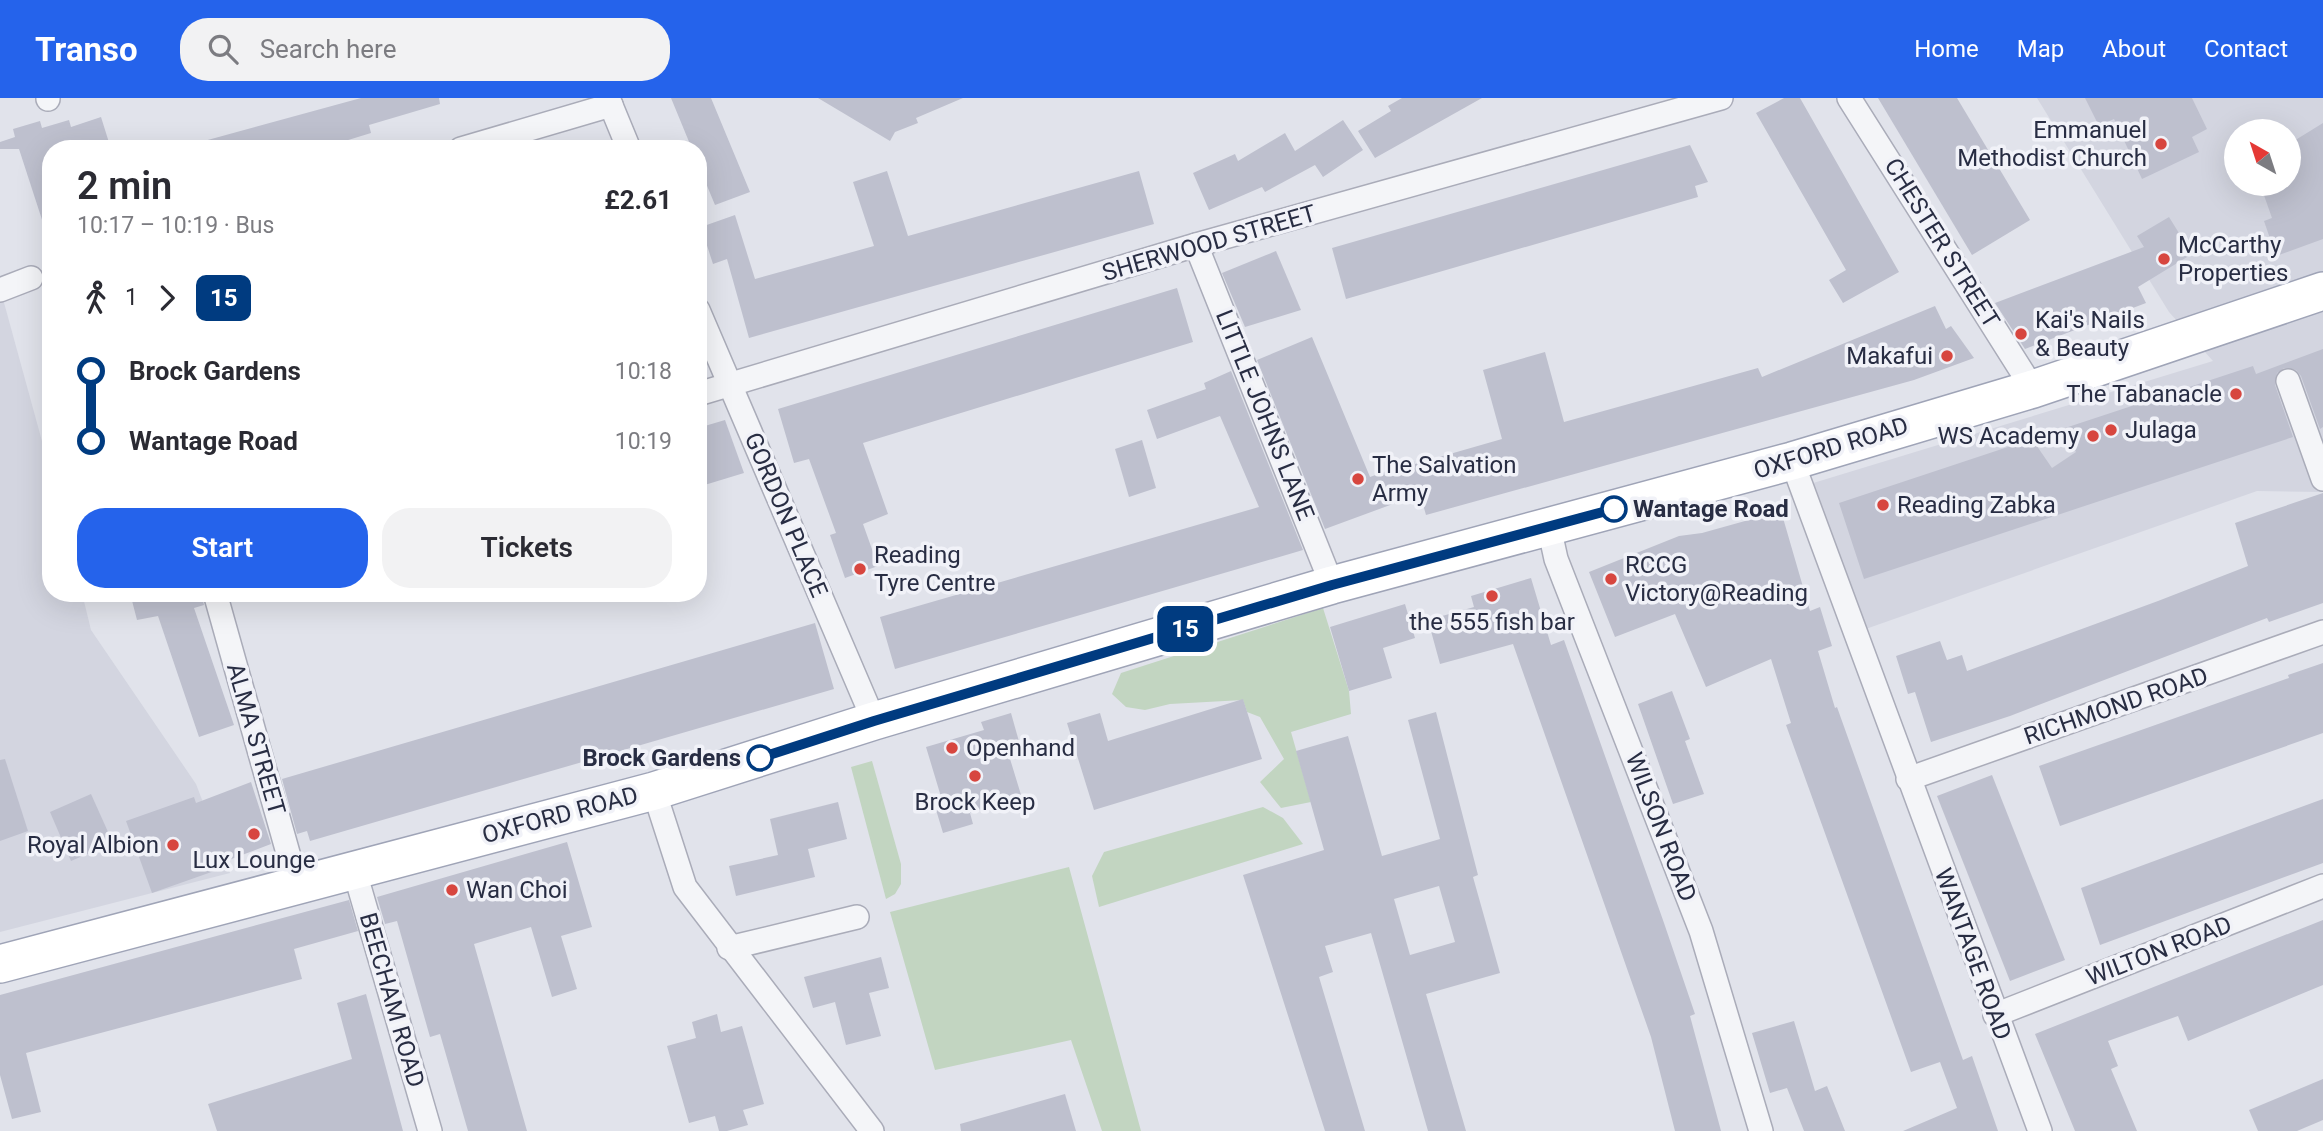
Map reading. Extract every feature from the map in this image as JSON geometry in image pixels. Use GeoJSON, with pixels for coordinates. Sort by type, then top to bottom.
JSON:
{"type":"FeatureCollection","features":[{"type":"Feature","properties":{"kind":"main road","name":"OXFORD ROAD"},"geometry":{"type":"LineString","coordinates":[[0,964],[654,791],[874,721],[1332,585],[1792,461],[2033,389],[2323,291]]}},
{"type":"Feature","properties":{"kind":"street","name":"SHERWOOD STREET"},"geometry":{"type":"LineString","coordinates":[[707,391],[1196,245],[1721,98]]}},
{"type":"Feature","properties":{"kind":"street","name":"CHESTER STREET"},"geometry":{"type":"LineString","coordinates":[[1849,98],[2033,389]]}},
{"type":"Feature","properties":{"kind":"street"},"geometry":{"type":"LineString","coordinates":[[489,140],[609,102],[625,140]]}},
{"type":"Feature","properties":{"kind":"street","name":"LITTLE JOHNS LANE"},"geometry":{"type":"LineString","coordinates":[[1196,245],[1332,585]]}},
{"type":"Feature","properties":{"kind":"street"},"geometry":{"type":"LineString","coordinates":[[0,290],[31,278]]}},
{"type":"Feature","properties":{"kind":"street","name":"GORDON PLACE"},"geometry":{"type":"LineString","coordinates":[[707,331],[874,721]]}},
{"type":"Feature","properties":{"kind":"street"},"geometry":{"type":"LineString","coordinates":[[2288,382],[2323,479]]}},
{"type":"Feature","properties":{"kind":"street","name":"WANTAGE ROAD"},"geometry":{"type":"LineString","coordinates":[[1792,461],[1994,1015],[2040,1131]]}},
{"type":"Feature","properties":{"kind":"street","name":"WILSON ROAD"},"geometry":{"type":"LineString","coordinates":[[1549,527],[1556,559],[1701,931],[1761,1131]]}},
{"type":"Feature","properties":{"kind":"street","name":"ALMA STREET"},"geometry":{"type":"LineString","coordinates":[[218,602],[297,885]]}},
{"type":"Feature","properties":{"kind":"street","name":"RICHMOND ROAD"},"geometry":{"type":"LineString","coordinates":[[1908,779],[2323,632]]}},
{"type":"Feature","properties":{"kind":"street"},"geometry":{"type":"LineString","coordinates":[[654,791],[685,887],[729,948],[872,1131]]}},
{"type":"Feature","properties":{"kind":"street","name":"BEECHAM ROAD"},"geometry":{"type":"LineString","coordinates":[[355,869],[430,1131]]}},
{"type":"Feature","properties":{"kind":"street","name":"WILTON ROAD"},"geometry":{"type":"LineString","coordinates":[[1994,1015],[2323,886]]}},
{"type":"Feature","properties":{"kind":"street"},"geometry":{"type":"LineString","coordinates":[[729,948],[857,917]]}},
{"type":"Feature","properties":{"kind":"shaded area"},"geometry":{"type":"Polygon","coordinates":[[[2037,98],[2323,98],[2323,492],[2257,491],[1860,631],[1810,484],[2213,361],[2169,312],[2037,98]]]}},
{"type":"Feature","properties":{"kind":"shaded area"},"geometry":{"type":"Polygon","coordinates":[[[0,288],[42,441],[42,602],[84,602],[91,630],[196,784],[230,873],[0,932],[0,288]]]}},
{"type":"Feature","properties":{"kind":"green space"},"geometry":{"type":"Polygon","coordinates":[[[1323,608],[1349,691],[1351,714],[1291,732],[1311,802],[1281,808],[1260,782],[1284,759],[1260,717],[1247,712],[1243,700],[1170,704],[1145,710],[1126,707],[1112,694],[1121,673],[1323,608]]]}},
{"type":"Feature","properties":{"kind":"green space"},"geometry":{"type":"Polygon","coordinates":[[[872,761],[901,864],[901,884],[895,894],[886,899],[851,767],[872,761]]]}},
{"type":"Feature","properties":{"kind":"green space"},"geometry":{"type":"Polygon","coordinates":[[[1263,807],[1283,818],[1303,844],[1099,907],[1092,876],[1104,852],[1263,807]]]}},
{"type":"Feature","properties":{"kind":"green space"},"geometry":{"type":"Polygon","coordinates":[[[1069,867],[1141,1131],[1102,1131],[1071,1040],[935,1070],[890,912],[1069,867]]]}},
{"type":"Feature","properties":{"kind":"building"},"geometry":{"type":"Polygon","coordinates":[[[361,98],[439,98],[440,104],[369,125],[371,133],[348,140],[208,140],[361,98]]]}},
{"type":"Feature","properties":{"kind":"building"},"geometry":{"type":"Polygon","coordinates":[[[671,98],[711,98],[750,192],[715,205],[707,186],[707,140],[688,140],[671,98]]]}},
{"type":"Feature","properties":{"kind":"building"},"geometry":{"type":"Polygon","coordinates":[[[818,98],[963,98],[916,118],[918,123],[895,132],[890,141],[818,98]]]}},
{"type":"Feature","properties":{"kind":"building"},"geometry":{"type":"Polygon","coordinates":[[[1402,98],[1482,98],[1375,158],[1358,131],[1391,111],[1388,106],[1402,98]]]}},
{"type":"Feature","properties":{"kind":"building"},"geometry":{"type":"Polygon","coordinates":[[[1784,98],[1800,98],[1899,272],[1843,303],[1829,280],[1846,270],[1756,113],[1784,98]]]}},
{"type":"Feature","properties":{"kind":"building"},"geometry":{"type":"Polygon","coordinates":[[[1878,98],[1957,98],[2030,220],[1972,255],[1878,98]]]}},
{"type":"Feature","properties":{"kind":"building","name":"Emmanuel Methodist Church"},"geometry":{"type":"Polygon","coordinates":[[[2085,98],[2192,98],[2207,129],[2192,137],[2199,152],[2142,179],[2114,119],[2099,126],[2085,98]]]}},
{"type":"Feature","properties":{"kind":"building"},"geometry":{"type":"Polygon","coordinates":[[[101,117],[108,140],[42,140],[42,220],[19,149],[0,149],[0,142],[15,137],[13,129],[40,121],[42,128],[69,120],[71,127],[101,117]]]}},
{"type":"Feature","properties":{"kind":"building"},"geometry":{"type":"Polygon","coordinates":[[[1343,120],[1363,150],[1323,177],[1315,165],[1265,192],[1262,187],[1209,210],[1193,173],[1235,154],[1238,161],[1285,133],[1295,151],[1343,120]]]}},
{"type":"Feature","properties":{"kind":"building"},"geometry":{"type":"Polygon","coordinates":[[[2323,123],[2323,239],[2276,256],[2264,221],[2272,218],[2264,196],[2301,196],[2301,137],[2323,123]]]}},
{"type":"Feature","properties":{"kind":"building"},"geometry":{"type":"Polygon","coordinates":[[[1690,145],[1708,182],[1695,186],[1698,197],[1346,299],[1332,248],[1690,145]]]}},
{"type":"Feature","properties":{"kind":"building"},"geometry":{"type":"Polygon","coordinates":[[[887,171],[908,236],[1139,171],[1154,224],[749,338],[727,259],[713,264],[707,246],[707,225],[735,215],[755,279],[874,246],[853,182],[887,171]]]}},
{"type":"Feature","properties":{"kind":"building"},"geometry":{"type":"Polygon","coordinates":[[[2169,217],[2192,254],[2138,287],[2146,303],[2025,349],[1995,303],[2144,247],[2137,236],[2169,217]]]}},
{"type":"Feature","properties":{"kind":"building"},"geometry":{"type":"Polygon","coordinates":[[[1276,251],[1301,310],[1245,327],[1222,273],[1276,251]]]}},
{"type":"Feature","properties":{"kind":"building"},"geometry":{"type":"Polygon","coordinates":[[[1177,288],[1193,342],[863,443],[888,514],[863,524],[878,566],[845,578],[830,535],[836,533],[809,459],[794,463],[778,409],[1177,288]]]}},
{"type":"Feature","properties":{"kind":"building"},"geometry":{"type":"Polygon","coordinates":[[[1935,306],[1946,329],[1951,326],[1974,358],[1914,380],[1426,515],[1420,494],[1325,529],[1257,360],[1312,337],[1370,477],[1414,461],[1415,464],[1502,439],[1483,370],[1545,352],[1564,422],[1758,368],[1762,377],[1935,306]]]}},
{"type":"Feature","properties":{"kind":"building"},"geometry":{"type":"Polygon","coordinates":[[[2323,349],[2323,427],[2320,429],[2301,376],[2296,370],[2284,368],[2277,373],[2275,385],[2293,437],[1864,579],[1839,503],[2032,439],[2052,468],[2076,452],[2062,429],[2253,366],[2256,374],[2323,349]]]}},
{"type":"Feature","properties":{"kind":"building"},"geometry":{"type":"Polygon","coordinates":[[[1231,371],[1303,550],[895,669],[880,617],[1259,507],[1220,416],[1157,439],[1147,410],[1206,389],[1204,383],[1231,371]]]}},
{"type":"Feature","properties":{"kind":"building"},"geometry":{"type":"Polygon","coordinates":[[[725,420],[744,473],[707,484],[707,425],[725,420]]]}},
{"type":"Feature","properties":{"kind":"building"},"geometry":{"type":"Polygon","coordinates":[[[1142,440],[1156,488],[1129,497],[1115,449],[1142,440]]]}},
{"type":"Feature","properties":{"kind":"building"},"geometry":{"type":"Polygon","coordinates":[[[2323,493],[2323,603],[2269,622],[2267,618],[2010,716],[1931,742],[1915,692],[1908,694],[1896,656],[1940,641],[1947,660],[1962,655],[1967,671],[2158,601],[2248,566],[2235,523],[2323,493]]]}},
{"type":"Feature","properties":{"kind":"building"},"geometry":{"type":"Polygon","coordinates":[[[1781,511],[1810,611],[1820,607],[1832,646],[1818,651],[1835,708],[1837,707],[1963,1060],[1972,1056],[1998,1131],[1903,1131],[1957,1108],[1940,1062],[1911,1072],[1786,725],[1791,723],[1771,659],[1706,687],[1675,614],[1615,637],[1589,572],[1679,536],[1702,533],[1781,511]]]}},
{"type":"Feature","properties":{"kind":"building"},"geometry":{"type":"Polygon","coordinates":[[[1531,578],[1551,645],[1564,640],[1664,923],[1695,1014],[1690,1016],[1721,1131],[1675,1131],[1651,1037],[1513,644],[1440,664],[1428,620],[1474,607],[1471,596],[1531,578]]]}},
{"type":"Feature","properties":{"kind":"building"},"geometry":{"type":"Polygon","coordinates":[[[132,602],[203,602],[204,605],[194,608],[234,725],[199,737],[158,616],[137,620],[132,602]]]}},
{"type":"Feature","properties":{"kind":"building"},"geometry":{"type":"Polygon","coordinates":[[[1405,604],[1415,638],[1383,648],[1392,678],[1349,691],[1330,627],[1405,604]]]}},
{"type":"Feature","properties":{"kind":"building"},"geometry":{"type":"Polygon","coordinates":[[[815,623],[834,689],[310,841],[307,831],[297,834],[282,779],[815,623]]]}},
{"type":"Feature","properties":{"kind":"building"},"geometry":{"type":"Polygon","coordinates":[[[2323,663],[2323,733],[2060,826],[2039,766],[2289,678],[2288,675],[2323,663]]]}},
{"type":"Feature","properties":{"kind":"building"},"geometry":{"type":"Polygon","coordinates":[[[1672,691],[1690,739],[1685,741],[1704,794],[1673,804],[1638,704],[1672,691]]]}},
{"type":"Feature","properties":{"kind":"building"},"geometry":{"type":"Polygon","coordinates":[[[1243,699],[1262,759],[1094,810],[1067,723],[1100,713],[1108,741],[1243,699]]]}},
{"type":"Feature","properties":{"kind":"building"},"geometry":{"type":"Polygon","coordinates":[[[1436,712],[1478,875],[1473,877],[1500,973],[1426,994],[1466,1131],[1428,1131],[1371,933],[1325,946],[1333,972],[1319,977],[1365,1131],[1325,1131],[1243,875],[1324,850],[1296,751],[1348,736],[1382,856],[1440,839],[1408,720],[1436,712]],[[1439,886],[1394,899],[1410,955],[1455,942],[1439,886]]]}},
{"type":"Feature","properties":{"kind":"building","name":"Brock Keep"},"geometry":{"type":"Polygon","coordinates":[[[1011,713],[1020,745],[1007,749],[1022,798],[970,813],[973,824],[943,833],[934,803],[942,800],[926,747],[984,730],[981,722],[1011,713]]]}},
{"type":"Feature","properties":{"kind":"building"},"geometry":{"type":"Polygon","coordinates":[[[5,759],[28,831],[0,841],[0,760],[5,759]]]}},
{"type":"Feature","properties":{"kind":"building"},"geometry":{"type":"Polygon","coordinates":[[[1992,775],[2065,960],[2010,981],[1937,796],[1992,775]]]}},
{"type":"Feature","properties":{"kind":"building"},"geometry":{"type":"Polygon","coordinates":[[[251,782],[271,844],[218,864],[220,869],[152,893],[126,821],[194,797],[196,803],[251,782]]]}},
{"type":"Feature","properties":{"kind":"building"},"geometry":{"type":"Polygon","coordinates":[[[91,794],[113,843],[71,861],[50,812],[91,794]]]}},
{"type":"Feature","properties":{"kind":"building"},"geometry":{"type":"Polygon","coordinates":[[[2323,799],[2323,863],[2100,945],[2081,888],[2323,799]]]}},
{"type":"Feature","properties":{"kind":"building"},"geometry":{"type":"Polygon","coordinates":[[[838,802],[847,839],[808,849],[815,877],[736,896],[729,866],[778,855],[770,819],[838,802]]]}},
{"type":"Feature","properties":{"kind":"building"},"geometry":{"type":"Polygon","coordinates":[[[567,842],[592,927],[561,936],[577,989],[552,997],[531,927],[474,944],[527,1131],[468,1131],[440,1034],[430,1037],[397,921],[385,924],[377,897],[567,842]]]}},
{"type":"Feature","properties":{"kind":"building"},"geometry":{"type":"Polygon","coordinates":[[[349,900],[358,931],[294,949],[302,979],[26,1053],[41,1112],[12,1119],[0,1075],[0,995],[349,900]]]}},
{"type":"Feature","properties":{"kind":"building"},"geometry":{"type":"Polygon","coordinates":[[[2323,920],[2323,985],[2188,1041],[2178,1016],[2108,1041],[2118,1066],[2111,1069],[2137,1131],[2075,1131],[2035,1034],[2323,920]]]}},
{"type":"Feature","properties":{"kind":"building"},"geometry":{"type":"Polygon","coordinates":[[[881,957],[889,988],[869,993],[881,1036],[846,1045],[835,1002],[813,1008],[804,977],[881,957]]]}},
{"type":"Feature","properties":{"kind":"building"},"geometry":{"type":"Polygon","coordinates":[[[366,994],[403,1131],[217,1131],[208,1104],[352,1059],[337,1003],[366,994]]]}},
{"type":"Feature","properties":{"kind":"building"},"geometry":{"type":"Polygon","coordinates":[[[717,1014],[721,1032],[742,1026],[764,1104],[743,1110],[748,1125],[727,1131],[719,1131],[715,1116],[689,1123],[667,1046],[696,1038],[692,1022],[717,1014]]]}},
{"type":"Feature","properties":{"kind":"building"},"geometry":{"type":"Polygon","coordinates":[[[1794,1021],[1815,1091],[1827,1086],[1845,1131],[1804,1131],[1787,1088],[1770,1093],[1752,1033],[1794,1021]]]}},
{"type":"Feature","properties":{"kind":"building"},"geometry":{"type":"Polygon","coordinates":[[[2323,1079],[2323,1120],[2297,1131],[2258,1131],[2249,1110],[2323,1079]]]}},
{"type":"Feature","properties":{"kind":"building"},"geometry":{"type":"Polygon","coordinates":[[[1065,1094],[1076,1131],[961,1131],[960,1124],[1065,1094]]]}},
{"type":"Feature","properties":{"kind":"bus line","name":"15"},"geometry":{"type":"LineString","coordinates":[[760,758],[874,721],[1332,585],[1501,537],[1614,509]]}},
{"type":"Feature","properties":{"kind":"place","name":"Emmanuel Methodist Church"},"geometry":{"type":"Point","coordinates":[2161,144]}},
{"type":"Feature","properties":{"kind":"place","name":"McCarthy Properties"},"geometry":{"type":"Point","coordinates":[2164,259]}},
{"type":"Feature","properties":{"kind":"place","name":"Kai's Nails & Beauty"},"geometry":{"type":"Point","coordinates":[2021,334]}},
{"type":"Feature","properties":{"kind":"place","name":"Makafui"},"geometry":{"type":"Point","coordinates":[1947,356]}},
{"type":"Feature","properties":{"kind":"place","name":"The Tabanacle"},"geometry":{"type":"Point","coordinates":[2236,394]}},
{"type":"Feature","properties":{"kind":"place","name":"Julaga"},"geometry":{"type":"Point","coordinates":[2111,430]}},
{"type":"Feature","properties":{"kind":"place","name":"WS Academy"},"geometry":{"type":"Point","coordinates":[2093,436]}},
{"type":"Feature","properties":{"kind":"place","name":"The Salvation Army"},"geometry":{"type":"Point","coordinates":[1358,479]}},
{"type":"Feature","properties":{"kind":"place","name":"Reading Zabka"},"geometry":{"type":"Point","coordinates":[1883,505]}},
{"type":"Feature","properties":{"kind":"place","name":"Wantage Road"},"geometry":{"type":"Point","coordinates":[1614,509]}},
{"type":"Feature","properties":{"kind":"place","name":"Reading Tyre Centre"},"geometry":{"type":"Point","coordinates":[860,569]}},
{"type":"Feature","properties":{"kind":"place","name":"RCCG Victory@Reading"},"geometry":{"type":"Point","coordinates":[1611,579]}},
{"type":"Feature","properties":{"kind":"place","name":"the 555 fish bar"},"geometry":{"type":"Point","coordinates":[1492,596]}},
{"type":"Feature","properties":{"kind":"place","name":"Openhand"},"geometry":{"type":"Point","coordinates":[952,748]}},
{"type":"Feature","properties":{"kind":"place","name":"Brock Gardens"},"geometry":{"type":"Point","coordinates":[760,758]}},
{"type":"Feature","properties":{"kind":"place","name":"Brock Keep"},"geometry":{"type":"Point","coordinates":[975,776]}},
{"type":"Feature","properties":{"kind":"place","name":"Lux Lounge"},"geometry":{"type":"Point","coordinates":[254,834]}},
{"type":"Feature","properties":{"kind":"place","name":"Royal Albion"},"geometry":{"type":"Point","coordinates":[173,845]}},
{"type":"Feature","properties":{"kind":"place","name":"Wan Choi"},"geometry":{"type":"Point","coordinates":[452,890]}}]}
